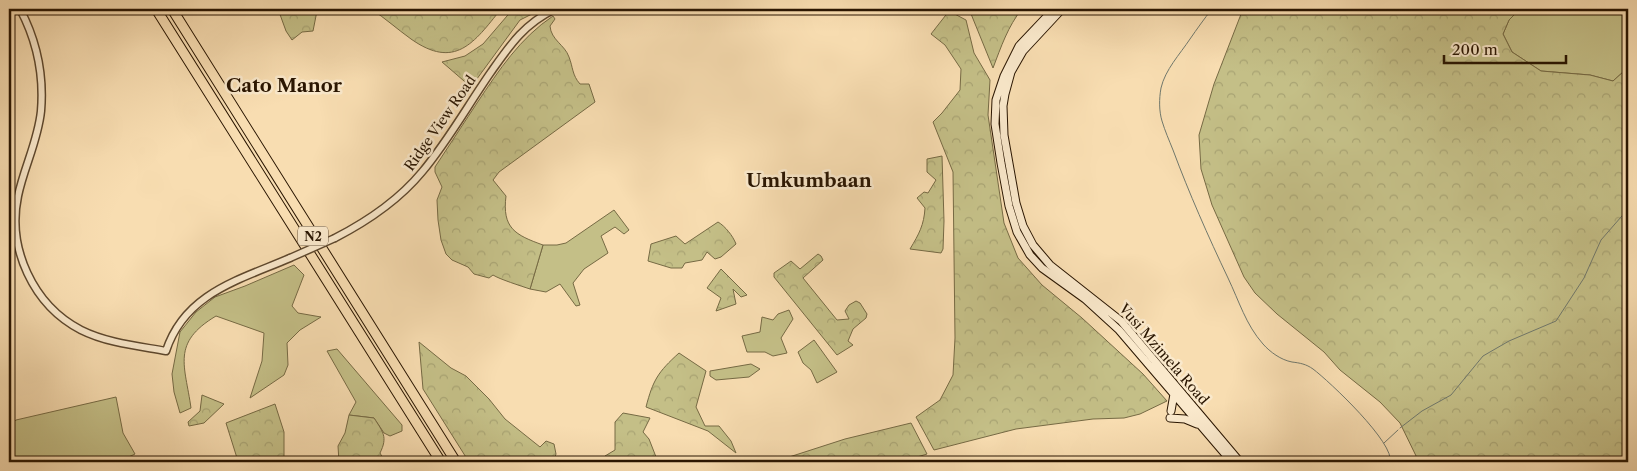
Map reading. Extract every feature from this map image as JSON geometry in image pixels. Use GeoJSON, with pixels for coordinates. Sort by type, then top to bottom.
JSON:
{"type":"FeatureCollection","features":[{"type":"Feature","properties":{"kind":"highway","name":"N2"},"geometry":{"type":"LineString","coordinates":[[156,9],[441,462]]}},
{"type":"Feature","properties":{"kind":"highway","name":"N2"},"geometry":{"type":"LineString","coordinates":[[172,9],[456,462]]}},
{"type":"Feature","properties":{"kind":"main road","name":"Vusi Mzimela Road"},"geometry":{"type":"LineString","coordinates":[[1054,9],[1019,46],[1004,76],[996,100],[995,124],[1007,198],[1013,221],[1030,255],[1042,268],[1107,318],[1232,462]]}},
{"type":"Feature","properties":{"kind":"main road","name":"Vusi Mzimela Road"},"geometry":{"type":"LineString","coordinates":[[1062,9],[1023,51],[1011,72],[1005,94],[1003,106],[1004,135],[1016,203],[1023,226],[1033,245],[1050,265],[1121,321],[1240,462]]}},
{"type":"Feature","properties":{"kind":"main road"},"geometry":{"type":"LineString","coordinates":[[1174,394],[1170,415],[1189,420],[1200,426]]}},
{"type":"Feature","properties":{"kind":"street","name":"Ridge View Road"},"geometry":{"type":"LineString","coordinates":[[20,9],[35,45],[42,85],[39,124],[18,194],[15,217],[21,259],[28,275],[49,305],[81,330],[109,340],[166,351],[170,339],[182,318],[200,301],[230,284],[335,238],[363,223],[403,193],[438,151],[512,42],[531,23],[555,9]]}},
{"type":"Feature","properties":{"kind":"green space"},"geometry":{"type":"Polygon","coordinates":[[[278,9],[319,9],[313,31],[302,32],[292,40],[286,31],[278,9]]]}},
{"type":"Feature","properties":{"kind":"green space"},"geometry":{"type":"Polygon","coordinates":[[[371,9],[501,9],[472,42],[452,52],[440,52],[426,48],[411,39],[371,9]]]}},
{"type":"Feature","properties":{"kind":"green space"},"geometry":{"type":"Polygon","coordinates":[[[513,9],[542,9],[520,20],[471,87],[442,62],[465,56],[483,44],[513,9]]]}},
{"type":"Feature","properties":{"kind":"green space"},"geometry":{"type":"Polygon","coordinates":[[[969,9],[1022,9],[1009,30],[993,68],[969,9]]]}},
{"type":"Feature","properties":{"kind":"green space"},"geometry":{"type":"Polygon","coordinates":[[[1243,9],[1520,9],[1509,20],[1503,34],[1512,52],[1541,71],[1590,75],[1613,81],[1623,72],[1628,74],[1628,462],[1419,462],[1400,423],[1380,402],[1340,370],[1324,352],[1277,314],[1255,293],[1244,277],[1212,205],[1201,169],[1199,135],[1214,84],[1243,9]]]}},
{"type":"Feature","properties":{"kind":"green space"},"geometry":{"type":"Polygon","coordinates":[[[1520,9],[1628,9],[1628,59],[1623,72],[1613,81],[1590,75],[1541,71],[1512,52],[1503,34],[1509,20],[1520,9]]]}},
{"type":"Feature","properties":{"kind":"green space"},"geometry":{"type":"Polygon","coordinates":[[[949,11],[966,20],[974,53],[990,80],[988,115],[1004,223],[1018,258],[1042,285],[1082,318],[1143,374],[1167,401],[1140,414],[1124,418],[1093,419],[1016,429],[934,450],[916,417],[940,400],[953,375],[955,338],[953,172],[933,122],[960,90],[961,69],[945,45],[931,34],[949,11]]]}},
{"type":"Feature","properties":{"kind":"green space"},"geometry":{"type":"Polygon","coordinates":[[[553,16],[555,19],[550,26],[551,31],[567,53],[577,81],[580,84],[589,84],[595,102],[499,172],[493,180],[506,196],[506,216],[513,229],[525,238],[543,245],[530,289],[493,275],[489,278],[474,274],[468,267],[452,260],[446,254],[441,240],[438,220],[437,200],[442,187],[435,172],[435,167],[511,55],[530,34],[553,16]]]}},
{"type":"Feature","properties":{"kind":"green space"},"geometry":{"type":"Polygon","coordinates":[[[942,156],[943,249],[941,253],[910,249],[921,229],[924,219],[925,208],[917,198],[924,192],[928,193],[936,180],[927,172],[927,159],[942,156]]]}},
{"type":"Feature","properties":{"kind":"green space"},"geometry":{"type":"Polygon","coordinates":[[[614,210],[629,230],[624,234],[615,227],[601,236],[608,253],[584,269],[573,283],[580,305],[576,306],[560,284],[546,292],[530,289],[543,245],[566,243],[614,210]]]}},
{"type":"Feature","properties":{"kind":"green space"},"geometry":{"type":"Polygon","coordinates":[[[718,222],[736,244],[721,257],[715,259],[707,252],[702,260],[685,263],[682,268],[671,268],[648,261],[651,244],[676,236],[685,244],[718,222]]]}},
{"type":"Feature","properties":{"kind":"green space"},"geometry":{"type":"Polygon","coordinates":[[[818,254],[823,260],[803,278],[837,320],[849,319],[845,311],[849,305],[856,301],[860,303],[867,314],[866,318],[853,329],[848,341],[853,345],[837,355],[774,277],[774,273],[791,261],[800,269],[818,254]]]}},
{"type":"Feature","properties":{"kind":"green space"},"geometry":{"type":"Polygon","coordinates":[[[294,265],[304,275],[292,306],[298,313],[321,317],[300,330],[287,343],[288,365],[284,375],[250,398],[262,361],[264,333],[216,316],[192,336],[187,346],[184,356],[184,367],[191,408],[180,413],[174,392],[172,374],[180,332],[196,312],[215,297],[294,265]]]}},
{"type":"Feature","properties":{"kind":"green space"},"geometry":{"type":"Polygon","coordinates":[[[721,269],[747,295],[741,297],[733,289],[736,304],[716,311],[721,298],[707,288],[721,269]]]}},
{"type":"Feature","properties":{"kind":"green space"},"geometry":{"type":"Polygon","coordinates":[[[789,310],[793,319],[781,338],[787,353],[773,356],[765,352],[747,352],[742,336],[760,332],[762,317],[773,320],[778,314],[789,310]]]}},
{"type":"Feature","properties":{"kind":"green space"},"geometry":{"type":"Polygon","coordinates":[[[814,340],[837,372],[817,383],[811,370],[803,363],[798,352],[814,340]]]}},
{"type":"Feature","properties":{"kind":"green space"},"geometry":{"type":"Polygon","coordinates":[[[419,342],[451,368],[466,376],[489,399],[505,419],[540,447],[546,441],[554,444],[556,454],[554,460],[558,462],[469,462],[423,389],[419,342]]]}},
{"type":"Feature","properties":{"kind":"green space"},"geometry":{"type":"Polygon","coordinates":[[[337,349],[402,425],[402,431],[390,436],[384,433],[374,418],[349,415],[356,402],[327,351],[337,349]]]}},
{"type":"Feature","properties":{"kind":"green space"},"geometry":{"type":"Polygon","coordinates":[[[679,353],[706,371],[696,407],[705,426],[719,426],[731,441],[736,453],[708,431],[646,407],[657,377],[679,353]]]}},
{"type":"Feature","properties":{"kind":"green space"},"geometry":{"type":"Polygon","coordinates":[[[751,364],[760,369],[749,377],[716,380],[710,376],[710,371],[751,364]]]}},
{"type":"Feature","properties":{"kind":"green space"},"geometry":{"type":"Polygon","coordinates":[[[202,395],[224,404],[204,423],[189,426],[188,422],[200,411],[202,395]]]}},
{"type":"Feature","properties":{"kind":"green space"},"geometry":{"type":"Polygon","coordinates":[[[116,397],[123,433],[135,454],[118,462],[9,462],[9,426],[16,420],[116,397]]]}},
{"type":"Feature","properties":{"kind":"green space"},"geometry":{"type":"Polygon","coordinates":[[[275,404],[284,432],[284,462],[241,462],[237,458],[226,423],[275,404]]]}},
{"type":"Feature","properties":{"kind":"green space"},"geometry":{"type":"Polygon","coordinates":[[[623,413],[650,418],[643,432],[649,439],[658,462],[612,462],[605,456],[615,450],[615,422],[623,413]]]}},
{"type":"Feature","properties":{"kind":"green space"},"geometry":{"type":"Polygon","coordinates":[[[349,415],[374,418],[380,427],[384,439],[380,453],[385,462],[339,462],[338,446],[345,433],[349,415]]]}},
{"type":"Feature","properties":{"kind":"green space"},"geometry":{"type":"Polygon","coordinates":[[[911,423],[927,454],[901,462],[781,462],[783,459],[845,439],[911,423]]]}},
{"type":"Feature","properties":{"kind":"waterway"},"geometry":{"type":"LineString","coordinates":[[1212,9],[1173,62],[1161,88],[1161,117],[1179,166],[1243,313],[1257,337],[1276,355],[1288,361],[1310,367],[1333,386],[1360,413],[1383,442],[1389,453],[1390,462]]}},
{"type":"Feature","properties":{"kind":"waterway"},"geometry":{"type":"LineString","coordinates":[[1400,428],[1422,411],[1451,395],[1483,356],[1509,341],[1556,321],[1584,278],[1601,240],[1628,209]]}},
{"type":"Feature","properties":{"kind":"waterway"},"geometry":{"type":"LineString","coordinates":[[1384,443],[1398,430]]}},
{"type":"Feature","properties":{"kind":"district","name":"Cato Manor"},"geometry":{"type":"Point","coordinates":[284,85]}},
{"type":"Feature","properties":{"kind":"district","name":"Umkumbaan"},"geometry":{"type":"Point","coordinates":[809,180]}}]}
